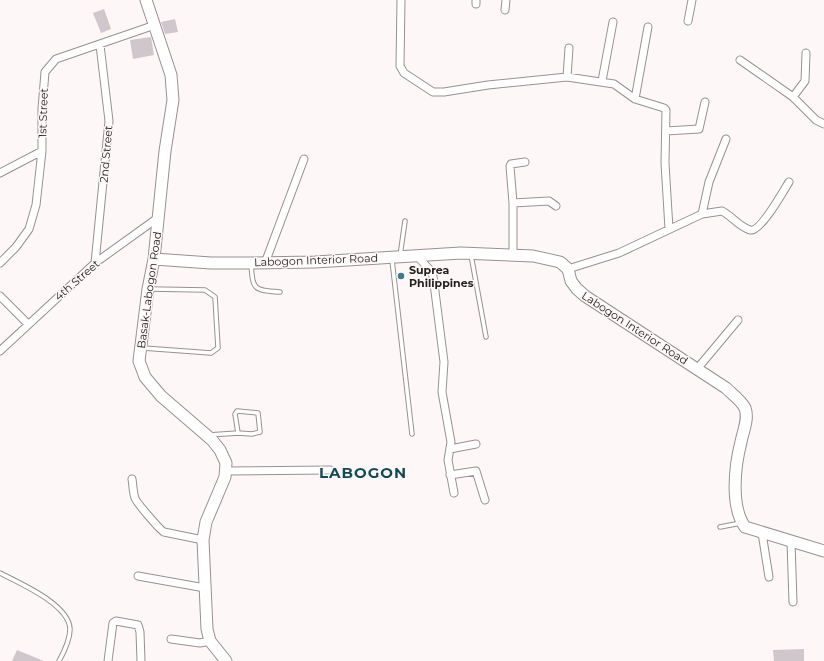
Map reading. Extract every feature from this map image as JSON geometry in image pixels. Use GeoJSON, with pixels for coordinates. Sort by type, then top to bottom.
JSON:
{"type":"FeatureCollection","features":[{"type":"Feature","properties":{"kind":"street","name":"Basak-Labogon Road"},"geometry":{"type":"LineString","coordinates":[[146,0],[171,75],[173,100],[164,151],[159,217],[139,361],[145,377],[161,396],[206,435],[220,450],[226,463],[225,478],[206,522],[203,540],[207,630],[210,641],[226,661]]}},
{"type":"Feature","properties":{"kind":"street"},"geometry":{"type":"LineString","coordinates":[[401,0],[400,66],[404,73],[433,92],[444,92],[488,85],[567,77],[614,84],[636,99],[664,108],[666,131],[665,163],[669,229]]}},
{"type":"Feature","properties":{"kind":"street"},"geometry":{"type":"LineString","coordinates":[[505,10],[506,0]]}},
{"type":"Feature","properties":{"kind":"street"},"geometry":{"type":"LineString","coordinates":[[688,21],[692,0]]}},
{"type":"Feature","properties":{"kind":"street"},"geometry":{"type":"LineString","coordinates":[[602,81],[613,22]]}},
{"type":"Feature","properties":{"kind":"street","name":"1st Street"},"geometry":{"type":"LineString","coordinates":[[0,263],[16,247],[29,229],[36,205],[42,151],[42,110],[45,72],[56,60],[155,25]]}},
{"type":"Feature","properties":{"kind":"street"},"geometry":{"type":"LineString","coordinates":[[636,99],[648,27]]}},
{"type":"Feature","properties":{"kind":"street","name":"2nd Street"},"geometry":{"type":"LineString","coordinates":[[95,263],[109,121],[100,45]]}},
{"type":"Feature","properties":{"kind":"street"},"geometry":{"type":"LineString","coordinates":[[567,77],[569,48]]}},
{"type":"Feature","properties":{"kind":"street"},"geometry":{"type":"LineString","coordinates":[[793,97],[805,81],[806,53]]}},
{"type":"Feature","properties":{"kind":"street"},"geometry":{"type":"LineString","coordinates":[[740,60],[793,97],[816,120],[824,124]]}},
{"type":"Feature","properties":{"kind":"street"},"geometry":{"type":"LineString","coordinates":[[666,131],[699,129],[705,102]]}},
{"type":"Feature","properties":{"kind":"street"},"geometry":{"type":"LineString","coordinates":[[702,214],[709,182],[726,139]]}},
{"type":"Feature","properties":{"kind":"street"},"geometry":{"type":"LineString","coordinates":[[0,173],[42,151]]}},
{"type":"Feature","properties":{"kind":"street"},"geometry":{"type":"LineString","coordinates":[[265,263],[304,159]]}},
{"type":"Feature","properties":{"kind":"street"},"geometry":{"type":"LineString","coordinates":[[513,254],[513,203],[510,166],[511,164],[525,162]]}},
{"type":"Feature","properties":{"kind":"street"},"geometry":{"type":"LineString","coordinates":[[568,269],[620,253],[702,214],[722,211],[739,224],[754,230],[764,220],[789,182]]}},
{"type":"Feature","properties":{"kind":"street"},"geometry":{"type":"LineString","coordinates":[[513,203],[549,201],[556,206]]}},
{"type":"Feature","properties":{"kind":"street","name":"4th Street"},"geometry":{"type":"LineString","coordinates":[[0,351],[95,263],[159,217]]}},
{"type":"Feature","properties":{"kind":"street","name":"Labogon Interior Road"},"geometry":{"type":"LineString","coordinates":[[154,259],[210,263],[265,263],[315,262],[416,254],[471,253],[533,256],[560,262],[568,269],[577,289],[585,296],[726,388],[742,403],[745,409],[746,420],[740,443],[735,501],[742,522]]}},
{"type":"Feature","properties":{"kind":"street"},"geometry":{"type":"LineString","coordinates":[[416,254],[431,271],[433,276],[444,362],[442,392],[450,449],[448,460],[454,494]]}},
{"type":"Feature","properties":{"kind":"street"},"geometry":{"type":"LineString","coordinates":[[0,296],[28,324]]}},
{"type":"Feature","properties":{"kind":"street"},"geometry":{"type":"LineString","coordinates":[[697,369],[738,320]]}},
{"type":"Feature","properties":{"kind":"street"},"geometry":{"type":"LineString","coordinates":[[450,449],[476,444]]}},
{"type":"Feature","properties":{"kind":"street"},"geometry":{"type":"LineString","coordinates":[[225,471],[330,470]]}},
{"type":"Feature","properties":{"kind":"street"},"geometry":{"type":"LineString","coordinates":[[450,475],[476,471],[485,500]]}},
{"type":"Feature","properties":{"kind":"street"},"geometry":{"type":"LineString","coordinates":[[132,479],[136,503],[146,511],[159,529],[164,532],[203,540]]}},
{"type":"Feature","properties":{"kind":"street"},"geometry":{"type":"LineString","coordinates":[[742,522],[745,527],[824,551]]}},
{"type":"Feature","properties":{"kind":"street"},"geometry":{"type":"LineString","coordinates":[[762,533],[769,577]]}},
{"type":"Feature","properties":{"kind":"street"},"geometry":{"type":"LineString","coordinates":[[791,542],[793,602]]}},
{"type":"Feature","properties":{"kind":"street"},"geometry":{"type":"LineString","coordinates":[[138,576],[205,588]]}},
{"type":"Feature","properties":{"kind":"street"},"geometry":{"type":"LineString","coordinates":[[108,661],[113,623],[116,621],[138,626],[140,632],[141,661]]}},
{"type":"Feature","properties":{"kind":"street"},"geometry":{"type":"LineString","coordinates":[[171,640],[200,643],[210,641]]}},
{"type":"Feature","properties":{"kind":"lane"},"geometry":{"type":"LineString","coordinates":[[405,222],[396,256],[412,434]]}},
{"type":"Feature","properties":{"kind":"lane"},"geometry":{"type":"LineString","coordinates":[[471,253],[486,336]]}},
{"type":"Feature","properties":{"kind":"lane"},"geometry":{"type":"LineString","coordinates":[[251,263],[252,282],[261,291],[280,292]]}},
{"type":"Feature","properties":{"kind":"lane"},"geometry":{"type":"LineString","coordinates":[[140,348],[211,353],[218,348],[215,297],[212,293],[206,290],[148,289]]}},
{"type":"Feature","properties":{"kind":"lane"},"geometry":{"type":"LineString","coordinates":[[206,435],[238,433],[252,434],[260,432],[258,413],[237,411],[234,414],[238,433]]}},
{"type":"Feature","properties":{"kind":"lane"},"geometry":{"type":"LineString","coordinates":[[720,527],[742,522]]}},
{"type":"Feature","properties":{"kind":"lane"},"geometry":{"type":"LineString","coordinates":[[0,573],[49,599],[62,612],[70,628],[64,651],[59,661]]}},
{"type":"Feature","properties":{"kind":"building"},"geometry":{"type":"Polygon","coordinates":[[[104,9],[111,29],[101,33],[93,13],[104,9]]]}},
{"type":"Feature","properties":{"kind":"building"},"geometry":{"type":"Polygon","coordinates":[[[175,19],[178,32],[165,34],[161,22],[175,19]]]}},
{"type":"Feature","properties":{"kind":"building"},"geometry":{"type":"Polygon","coordinates":[[[151,37],[154,55],[133,59],[130,40],[151,37]]]}},
{"type":"Feature","properties":{"kind":"building"},"geometry":{"type":"Polygon","coordinates":[[[804,649],[804,661],[774,661],[773,650],[804,649]]]}},
{"type":"Feature","properties":{"kind":"building"},"geometry":{"type":"Polygon","coordinates":[[[17,650],[44,661],[12,661],[17,650]]]}},
{"type":"Feature","properties":{"kind":"place","name":"Suprea Philippines"},"geometry":{"type":"Point","coordinates":[401,276]}},
{"type":"Feature","properties":{"kind":"district","name":"LABOGON"},"geometry":{"type":"Point","coordinates":[363,473]}}]}
